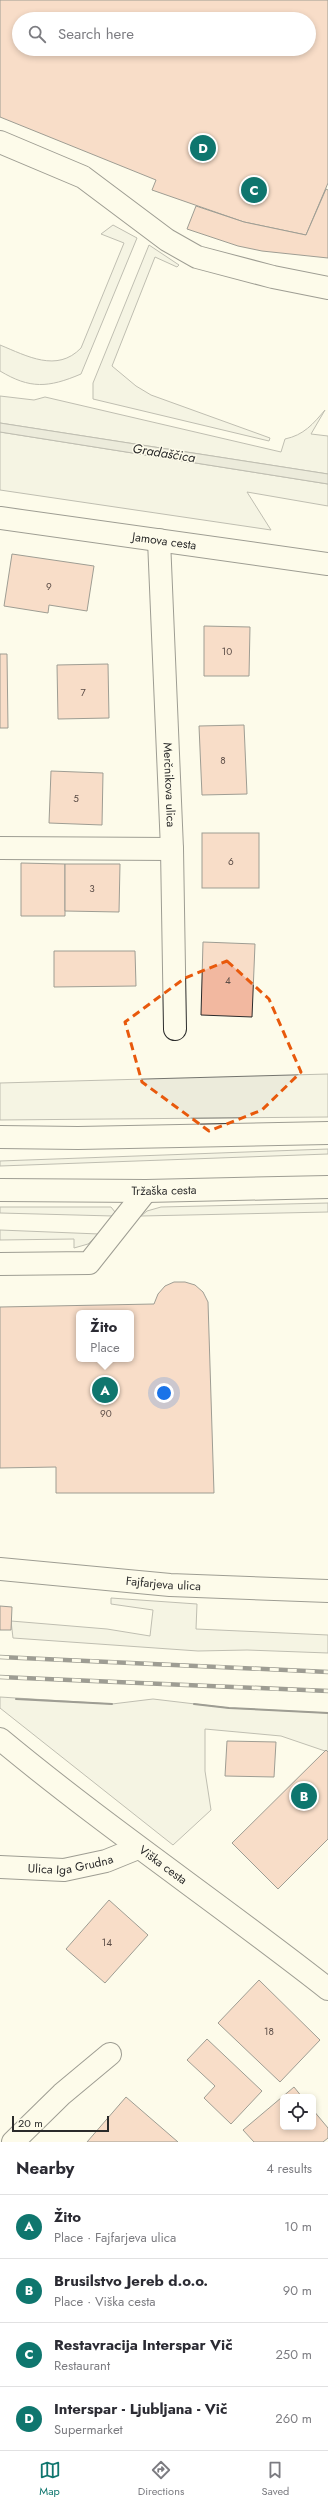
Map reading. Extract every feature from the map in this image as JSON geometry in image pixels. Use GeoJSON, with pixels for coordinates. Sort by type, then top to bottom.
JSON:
{"type":"FeatureCollection","features":[{"type":"Feature","properties":{"kind":"street"},"geometry":{"type":"LineString","coordinates":[[0,142],[83,177],[167,240],[197,257],[273,277],[328,288]]}},
{"type":"Feature","properties":{"kind":"street","name":"Jamova cesta"},"geometry":{"type":"LineString","coordinates":[[0,518],[328,564]]}},
{"type":"Feature","properties":{"kind":"street","name":"Merčnikova ulica"},"geometry":{"type":"LineString","coordinates":[[159,540],[172,850],[175,1029]]}},
{"type":"Feature","properties":{"kind":"street"},"geometry":{"type":"LineString","coordinates":[[0,848],[172,850]]}},
{"type":"Feature","properties":{"kind":"street"},"geometry":{"type":"LineString","coordinates":[[0,1137],[78,1138],[328,1133]]}},
{"type":"Feature","properties":{"kind":"street","name":"Tržaška cesta"},"geometry":{"type":"LineString","coordinates":[[0,1190],[146,1191],[328,1187]]}},
{"type":"Feature","properties":{"kind":"street"},"geometry":{"type":"LineString","coordinates":[[0,1264],[89,1263],[146,1191]]}},
{"type":"Feature","properties":{"kind":"street","name":"Fajfarjeva ulica"},"geometry":{"type":"LineString","coordinates":[[0,1570],[170,1585],[328,1591]]}},
{"type":"Feature","properties":{"kind":"street","name":"Viška cesta"},"geometry":{"type":"LineString","coordinates":[[0,1739],[138,1848],[272,1945],[328,1990]]}},
{"type":"Feature","properties":{"kind":"street","name":"Ulica Iga Grudna"},"geometry":{"type":"LineString","coordinates":[[0,1867],[64,1870],[106,1861],[138,1848]]}},
{"type":"Feature","properties":{"kind":"street"},"geometry":{"type":"LineString","coordinates":[[12,2142],[62,2094],[110,2054]]}},
{"type":"Feature","properties":{"kind":"highlighted area"},"geometry":{"type":"Polygon","coordinates":[[[227,961],[269,999],[301,1072],[262,1110],[209,1131],[142,1082],[125,1022],[185,978],[227,961]]]}},
{"type":"Feature","properties":{"kind":"shaded area"},"geometry":{"type":"Polygon","coordinates":[[[113,225],[137,238],[81,374],[49,384],[30,384],[0,371],[0,345],[21,354],[42,360],[52,361],[62,360],[72,356],[81,348],[124,243],[101,234],[113,225]]]}},
{"type":"Feature","properties":{"kind":"shaded area"},"geometry":{"type":"Polygon","coordinates":[[[149,245],[179,265],[177,267],[155,257],[112,366],[136,386],[151,395],[270,438],[269,441],[93,399],[93,383],[149,245]]]}},
{"type":"Feature","properties":{"kind":"shaded area"},"geometry":{"type":"Polygon","coordinates":[[[0,396],[34,400],[45,397],[281,452],[285,439],[303,432],[325,410],[311,434],[328,436],[328,474],[0,423],[0,396]]]}},
{"type":"Feature","properties":{"kind":"shaded area"},"geometry":{"type":"Polygon","coordinates":[[[0,432],[328,484],[328,506],[247,492],[271,530],[0,490],[0,432]]]}},
{"type":"Feature","properties":{"kind":"shaded area"},"geometry":{"type":"Polygon","coordinates":[[[328,1074],[328,1117],[0,1120],[0,1083],[328,1074]]]}},
{"type":"Feature","properties":{"kind":"shaded area"},"geometry":{"type":"Polygon","coordinates":[[[328,1149],[328,1154],[0,1166],[0,1161],[328,1149]]]}},
{"type":"Feature","properties":{"kind":"shaded area"},"geometry":{"type":"Polygon","coordinates":[[[328,1203],[328,1212],[141,1216],[147,1211],[161,1207],[328,1203]]]}},
{"type":"Feature","properties":{"kind":"shaded area"},"geometry":{"type":"Polygon","coordinates":[[[0,1207],[111,1207],[115,1212],[113,1216],[0,1213],[0,1207]]]}},
{"type":"Feature","properties":{"kind":"shaded area"},"geometry":{"type":"Polygon","coordinates":[[[0,1230],[99,1234],[88,1244],[74,1248],[74,1239],[0,1240],[0,1230]]]}},
{"type":"Feature","properties":{"kind":"shaded area"},"geometry":{"type":"Polygon","coordinates":[[[111,1598],[197,1604],[196,1629],[328,1635],[328,1653],[247,1650],[198,1651],[13,1638],[11,1621],[107,1629],[150,1636],[153,1610],[111,1604],[111,1598]]]}},
{"type":"Feature","properties":{"kind":"shaded area"},"geometry":{"type":"Polygon","coordinates":[[[0,1697],[112,1704],[153,1699],[229,1708],[328,1713],[328,1752],[281,1736],[205,1729],[205,1771],[211,1810],[173,1845],[0,1708],[0,1697]]]}},
{"type":"Feature","properties":{"kind":"water","name":"Gradaščica"},"geometry":{"type":"Polygon","coordinates":[[[0,423],[328,474],[328,484],[0,432],[0,423]]]}},
{"type":"Feature","properties":{"kind":"building"},"geometry":{"type":"Polygon","coordinates":[[[0,0],[328,0],[328,183],[306,235],[244,222],[152,190],[156,180],[0,117],[0,0]]]}},
{"type":"Feature","properties":{"kind":"building"},"geometry":{"type":"Polygon","coordinates":[[[326,189],[328,190],[328,258],[262,251],[238,246],[187,229],[196,206],[244,222],[306,235],[326,189]]]}},
{"type":"Feature","properties":{"kind":"building"},"geometry":{"type":"Polygon","coordinates":[[[12,554],[94,566],[87,611],[49,605],[48,613],[4,606],[12,554]]]}},
{"type":"Feature","properties":{"kind":"building"},"geometry":{"type":"Polygon","coordinates":[[[204,626],[250,627],[249,676],[204,676],[204,626]]]}},
{"type":"Feature","properties":{"kind":"building"},"geometry":{"type":"Polygon","coordinates":[[[0,654],[7,654],[8,728],[0,728],[0,654]]]}},
{"type":"Feature","properties":{"kind":"building"},"geometry":{"type":"Polygon","coordinates":[[[108,664],[109,718],[58,719],[57,665],[108,664]]]}},
{"type":"Feature","properties":{"kind":"building"},"geometry":{"type":"Polygon","coordinates":[[[244,725],[247,794],[202,795],[199,726],[244,725]]]}},
{"type":"Feature","properties":{"kind":"building"},"geometry":{"type":"Polygon","coordinates":[[[51,771],[103,773],[102,825],[49,823],[51,771]]]}},
{"type":"Feature","properties":{"kind":"building"},"geometry":{"type":"Polygon","coordinates":[[[202,833],[259,833],[259,888],[202,888],[202,833]]]}},
{"type":"Feature","properties":{"kind":"building"},"geometry":{"type":"Polygon","coordinates":[[[21,863],[65,864],[65,916],[21,916],[21,863]]]}},
{"type":"Feature","properties":{"kind":"building"},"geometry":{"type":"Polygon","coordinates":[[[65,864],[120,864],[119,912],[65,911],[65,864]]]}},
{"type":"Feature","properties":{"kind":"building"},"geometry":{"type":"Polygon","coordinates":[[[203,942],[255,944],[252,1017],[201,1015],[203,942]]]}},
{"type":"Feature","properties":{"kind":"building"},"geometry":{"type":"Polygon","coordinates":[[[54,951],[135,951],[136,986],[54,987],[54,951]]]}},
{"type":"Feature","properties":{"kind":"building"},"geometry":{"type":"Polygon","coordinates":[[[174,1282],[185,1282],[195,1285],[203,1292],[208,1302],[214,1493],[56,1493],[56,1467],[0,1468],[0,1307],[154,1304],[158,1294],[165,1286],[174,1282]]]}},
{"type":"Feature","properties":{"kind":"building"},"geometry":{"type":"Polygon","coordinates":[[[0,1606],[12,1607],[11,1630],[0,1630],[0,1606]]]}},
{"type":"Feature","properties":{"kind":"building"},"geometry":{"type":"Polygon","coordinates":[[[227,1741],[276,1742],[274,1777],[225,1776],[227,1741]]]}},
{"type":"Feature","properties":{"kind":"building"},"geometry":{"type":"Polygon","coordinates":[[[326,1750],[328,1752],[328,1839],[278,1889],[232,1843],[326,1750]]]}},
{"type":"Feature","properties":{"kind":"building"},"geometry":{"type":"Polygon","coordinates":[[[109,1900],[148,1935],[105,1983],[66,1949],[109,1900]]]}},
{"type":"Feature","properties":{"kind":"building"},"geometry":{"type":"Polygon","coordinates":[[[259,1980],[320,2040],[280,2082],[218,2023],[259,1980]]]}},
{"type":"Feature","properties":{"kind":"building"},"geometry":{"type":"Polygon","coordinates":[[[207,2039],[262,2091],[231,2124],[204,2098],[215,2086],[187,2060],[207,2039]]]}},
{"type":"Feature","properties":{"kind":"building"},"geometry":{"type":"Polygon","coordinates":[[[294,2087],[300,2094],[286,2094],[294,2087]]]}},
{"type":"Feature","properties":{"kind":"building"},"geometry":{"type":"Polygon","coordinates":[[[126,2097],[178,2142],[87,2142],[126,2097]]]}},
{"type":"Feature","properties":{"kind":"building"},"geometry":{"type":"Polygon","coordinates":[[[280,2099],[280,2130],[316,2130],[316,2114],[328,2128],[328,2138],[323,2142],[254,2142],[243,2130],[280,2099]]]}},
{"type":"Feature","properties":{"kind":"railway"},"geometry":{"type":"LineString","coordinates":[[0,1657],[328,1672]]}},
{"type":"Feature","properties":{"kind":"railway"},"geometry":{"type":"LineString","coordinates":[[0,1677],[328,1691]]}},
{"type":"Feature","properties":{"kind":"wall"},"geometry":{"type":"LineString","coordinates":[[16,1699],[112,1704]]}},
{"type":"Feature","properties":{"kind":"wall"},"geometry":{"type":"LineString","coordinates":[[194,1704],[229,1708],[328,1713]]}},
{"type":"Feature","properties":{"kind":"place","name":"Interspar - Ljubljana - Vič"},"geometry":{"type":"Point","coordinates":[203,148]}},
{"type":"Feature","properties":{"kind":"place","name":"Restavracija Interspar Vič"},"geometry":{"type":"Point","coordinates":[254,190]}},
{"type":"Feature","properties":{"kind":"place","name":"Žito"},"geometry":{"type":"Point","coordinates":[105,1390]}},
{"type":"Feature","properties":{"kind":"place","name":"Brusilstvo Jereb d.o.o."},"geometry":{"type":"Point","coordinates":[304,1796]}}]}
